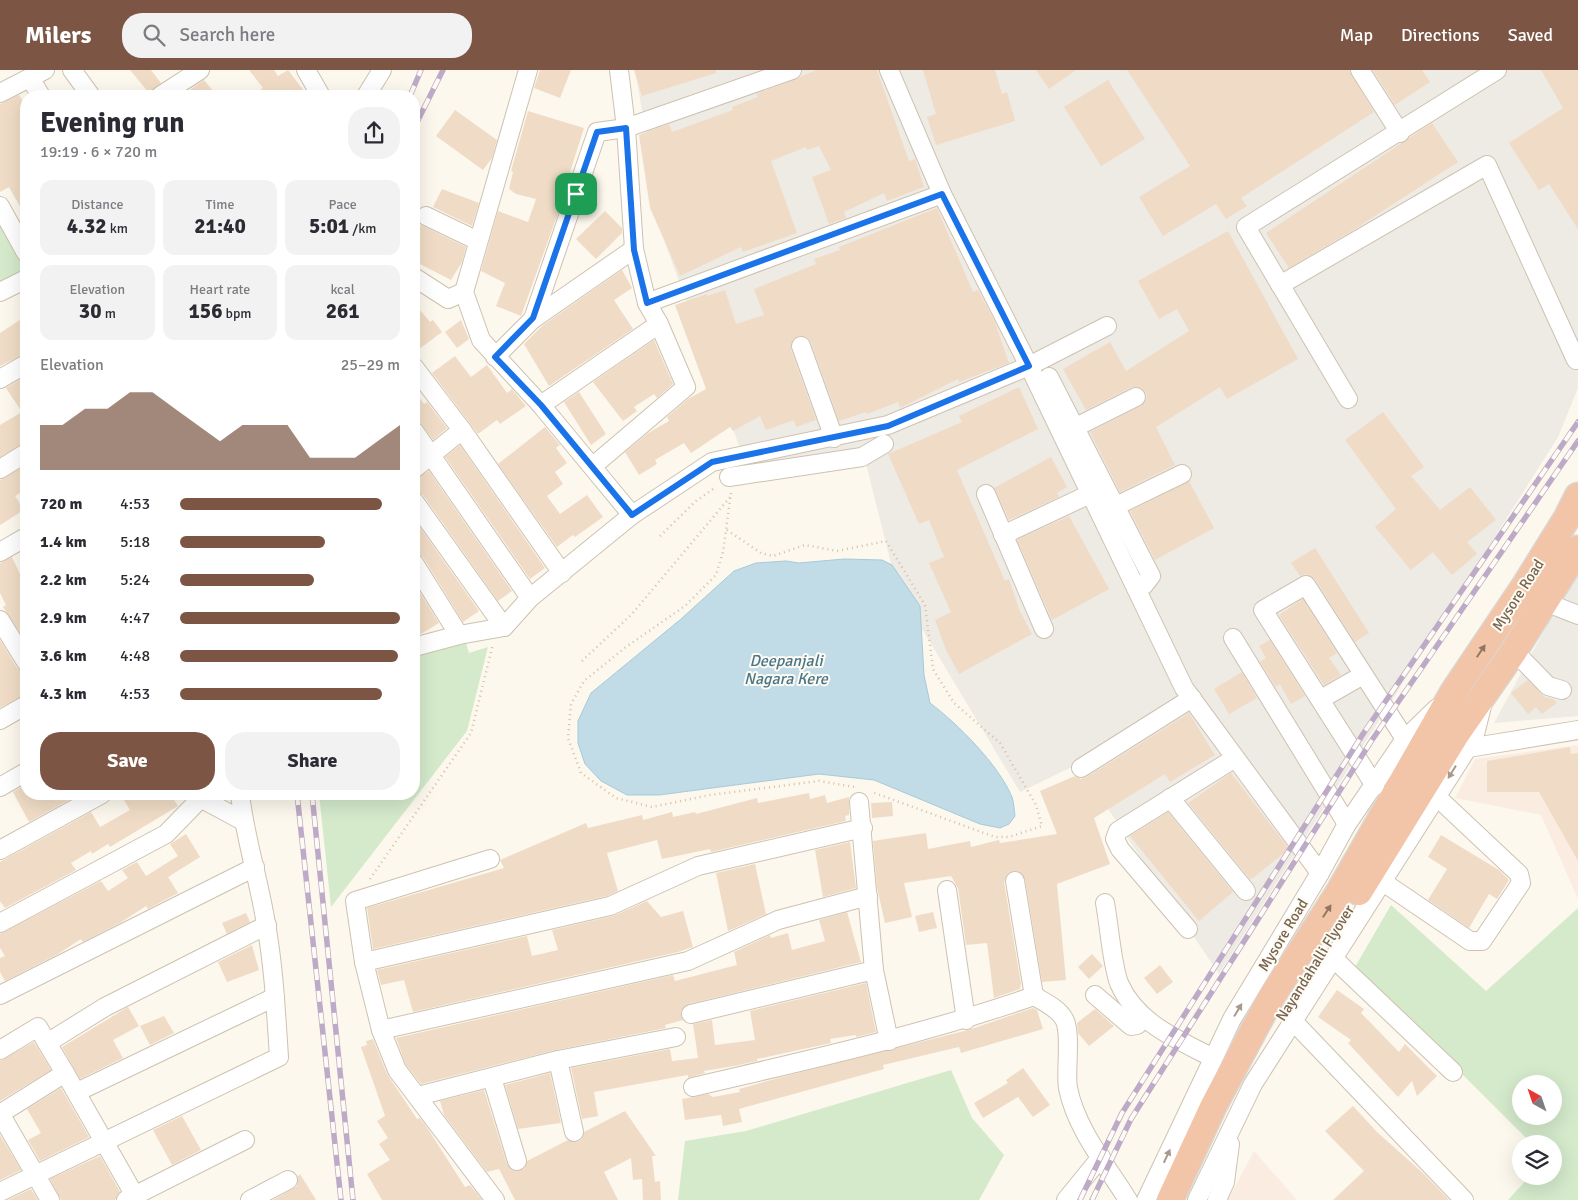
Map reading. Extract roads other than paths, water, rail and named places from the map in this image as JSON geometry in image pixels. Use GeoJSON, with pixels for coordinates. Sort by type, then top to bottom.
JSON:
{"type":"FeatureCollection","features":[{"type":"Feature","properties":{"kind":"highway","name":"Mysore Road"},"geometry":{"type":"LineString","coordinates":[[1414,743],[1454,691],[1531,576],[1567,518],[1578,496]]}},
{"type":"Feature","properties":{"kind":"highway","name":"Mysore Road"},"geometry":{"type":"LineString","coordinates":[[1462,741],[1484,696],[1578,550]]}},
{"type":"Feature","properties":{"kind":"highway","name":"Nayandahalli Flyover"},"geometry":{"type":"LineString","coordinates":[[1170,1200],[1214,1105],[1284,1007],[1462,741]]}},
{"type":"Feature","properties":{"kind":"highway","name":"Nayandahalli Flyover"},"geometry":{"type":"LineString","coordinates":[[1186,1200],[1284,1007],[1414,743]]}},
{"type":"Feature","properties":{"kind":"street"},"geometry":{"type":"LineString","coordinates":[[72,70],[87,90]]}},
{"type":"Feature","properties":{"kind":"street"},"geometry":{"type":"LineString","coordinates":[[169,90],[200,70]]}},
{"type":"Feature","properties":{"kind":"street"},"geometry":{"type":"LineString","coordinates":[[306,70],[318,90]]}},
{"type":"Feature","properties":{"kind":"street"},"geometry":{"type":"LineString","coordinates":[[370,90],[382,70]]}},
{"type":"Feature","properties":{"kind":"street"},"geometry":{"type":"LineString","coordinates":[[528,70],[464,292],[481,340],[541,405],[632,515]]}},
{"type":"Feature","properties":{"kind":"street"},"geometry":{"type":"LineString","coordinates":[[593,466],[686,387],[647,303],[634,250],[626,128],[619,70]]}},
{"type":"Feature","properties":{"kind":"street"},"geometry":{"type":"LineString","coordinates":[[533,318],[597,132],[626,128],[792,70]]}},
{"type":"Feature","properties":{"kind":"street"},"geometry":{"type":"LineString","coordinates":[[889,70],[942,194],[1029,366],[1184,688],[1320,874]]}},
{"type":"Feature","properties":{"kind":"street"},"geometry":{"type":"LineString","coordinates":[[1360,70],[1400,133]]}},
{"type":"Feature","properties":{"kind":"street"},"geometry":{"type":"LineString","coordinates":[[1348,399],[1246,227],[1400,133],[1497,70]]}},
{"type":"Feature","properties":{"kind":"street"},"geometry":{"type":"LineString","coordinates":[[0,93],[38,74],[40,90]]}},
{"type":"Feature","properties":{"kind":"street"},"geometry":{"type":"LineString","coordinates":[[1280,285],[1486,165],[1575,350]]}},
{"type":"Feature","properties":{"kind":"street"},"geometry":{"type":"LineString","coordinates":[[647,303],[942,194]]}},
{"type":"Feature","properties":{"kind":"street"},"geometry":{"type":"LineString","coordinates":[[0,206],[20,242]]}},
{"type":"Feature","properties":{"kind":"street"},"geometry":{"type":"LineString","coordinates":[[426,216],[478,241]]}},
{"type":"Feature","properties":{"kind":"street"},"geometry":{"type":"LineString","coordinates":[[495,357],[533,318],[634,250]]}},
{"type":"Feature","properties":{"kind":"street"},"geometry":{"type":"LineString","coordinates":[[420,281],[448,299],[464,292]]}},
{"type":"Feature","properties":{"kind":"street"},"geometry":{"type":"LineString","coordinates":[[0,292],[20,282]]}},
{"type":"Feature","properties":{"kind":"street"},"geometry":{"type":"LineString","coordinates":[[541,405],[658,324]]}},
{"type":"Feature","properties":{"kind":"street"},"geometry":{"type":"LineString","coordinates":[[420,641],[504,627],[530,598],[632,515],[712,462],[888,426],[1029,366],[1107,326]]}},
{"type":"Feature","properties":{"kind":"street"},"geometry":{"type":"LineString","coordinates":[[801,346],[834,438]]}},
{"type":"Feature","properties":{"kind":"street"},"geometry":{"type":"LineString","coordinates":[[0,379],[20,367]]}},
{"type":"Feature","properties":{"kind":"street"},"geometry":{"type":"LineString","coordinates":[[420,375],[462,430],[562,573]]}},
{"type":"Feature","properties":{"kind":"street"},"geometry":{"type":"LineString","coordinates":[[1049,377],[1151,576],[1144,585],[1136,588]]}},
{"type":"Feature","properties":{"kind":"street"},"geometry":{"type":"LineString","coordinates":[[1074,428],[1136,397]]}},
{"type":"Feature","properties":{"kind":"street"},"geometry":{"type":"LineString","coordinates":[[420,464],[462,430]]}},
{"type":"Feature","properties":{"kind":"street"},"geometry":{"type":"LineString","coordinates":[[420,439],[530,598]]}},
{"type":"Feature","properties":{"kind":"street"},"geometry":{"type":"LineString","coordinates":[[730,477],[862,457],[884,444]]}},
{"type":"Feature","properties":{"kind":"street"},"geometry":{"type":"LineString","coordinates":[[0,468],[20,456]]}},
{"type":"Feature","properties":{"kind":"street"},"geometry":{"type":"LineString","coordinates":[[1114,507],[1182,474]]}},
{"type":"Feature","properties":{"kind":"street"},"geometry":{"type":"LineString","coordinates":[[986,494],[1044,629]]}},
{"type":"Feature","properties":{"kind":"street"},"geometry":{"type":"LineString","coordinates":[[1003,535],[1090,494]]}},
{"type":"Feature","properties":{"kind":"street"},"geometry":{"type":"LineString","coordinates":[[420,509],[504,627]]}},
{"type":"Feature","properties":{"kind":"street"},"geometry":{"type":"LineString","coordinates":[[0,552],[20,542]]}},
{"type":"Feature","properties":{"kind":"street"},"geometry":{"type":"LineString","coordinates":[[420,573],[459,635]]}},
{"type":"Feature","properties":{"kind":"street"},"geometry":{"type":"LineString","coordinates":[[1375,786],[1263,610],[1306,586],[1363,675],[1414,743]]}},
{"type":"Feature","properties":{"kind":"street"},"geometry":{"type":"LineString","coordinates":[[1545,602],[1578,615]]}},
{"type":"Feature","properties":{"kind":"street"},"geometry":{"type":"LineString","coordinates":[[0,620],[20,652]]}},
{"type":"Feature","properties":{"kind":"street"},"geometry":{"type":"LineString","coordinates":[[1233,638],[1347,824]]}},
{"type":"Feature","properties":{"kind":"street"},"geometry":{"type":"LineString","coordinates":[[1514,651],[1548,686],[1562,690]]}},
{"type":"Feature","properties":{"kind":"street"},"geometry":{"type":"LineString","coordinates":[[1321,699],[1363,675]]}},
{"type":"Feature","properties":{"kind":"street"},"geometry":{"type":"LineString","coordinates":[[1081,768],[1192,698]]}},
{"type":"Feature","properties":{"kind":"street"},"geometry":{"type":"LineString","coordinates":[[0,720],[20,708]]}},
{"type":"Feature","properties":{"kind":"street"},"geometry":{"type":"LineString","coordinates":[[1462,741],[1578,730]]}},
{"type":"Feature","properties":{"kind":"street","name":"Mysore Road"},"geometry":{"type":"LineString","coordinates":[[1197,1200],[1253,1084],[1284,1007],[1333,958],[1437,797],[1462,741]]}},
{"type":"Feature","properties":{"kind":"street","name":"Mysore Road"},"geometry":{"type":"LineString","coordinates":[[1146,1200],[1232,1019],[1320,874],[1347,824],[1375,786],[1414,743]]}},
{"type":"Feature","properties":{"kind":"street"},"geometry":{"type":"LineString","coordinates":[[1188,929],[1120,849],[1115,839],[1118,831],[1236,758]]}},
{"type":"Feature","properties":{"kind":"street"},"geometry":{"type":"LineString","coordinates":[[0,787],[20,775]]}},
{"type":"Feature","properties":{"kind":"street"},"geometry":{"type":"LineString","coordinates":[[860,793],[874,970],[889,1041]]}},
{"type":"Feature","properties":{"kind":"street"},"geometry":{"type":"LineString","coordinates":[[1383,882],[1470,941],[1482,941],[1521,883],[1519,874],[1437,797]]}},
{"type":"Feature","properties":{"kind":"street"},"geometry":{"type":"LineString","coordinates":[[1170,798],[1246,891]]}},
{"type":"Feature","properties":{"kind":"street"},"geometry":{"type":"LineString","coordinates":[[0,850],[91,800]]}},
{"type":"Feature","properties":{"kind":"street"},"geometry":{"type":"LineString","coordinates":[[0,923],[166,834],[193,800]]}},
{"type":"Feature","properties":{"kind":"street"},"geometry":{"type":"LineString","coordinates":[[204,800],[243,821]]}},
{"type":"Feature","properties":{"kind":"street"},"geometry":{"type":"LineString","coordinates":[[0,1192],[103,1140],[279,1057],[267,925],[243,821],[241,800]]}},
{"type":"Feature","properties":{"kind":"street"},"geometry":{"type":"LineString","coordinates":[[364,962],[610,906],[698,866],[863,828]]}},
{"type":"Feature","properties":{"kind":"street"},"geometry":{"type":"LineString","coordinates":[[490,859],[355,901],[364,962],[381,1030],[396,1070],[418,1096],[495,1200]]}},
{"type":"Feature","properties":{"kind":"street"},"geometry":{"type":"LineString","coordinates":[[0,995],[255,868]]}},
{"type":"Feature","properties":{"kind":"street"},"geometry":{"type":"LineString","coordinates":[[1015,881],[1035,996],[1059,1012],[1066,1021],[1069,1061],[1068,1087],[1076,1111],[1101,1157],[1128,1200]]}},
{"type":"Feature","properties":{"kind":"street"},"geometry":{"type":"LineString","coordinates":[[947,890],[966,1020]]}},
{"type":"Feature","properties":{"kind":"street"},"geometry":{"type":"LineString","coordinates":[[381,1030],[688,961],[778,920],[868,896]]}},
{"type":"Feature","properties":{"kind":"street"},"geometry":{"type":"LineString","coordinates":[[1105,903],[1119,982],[1134,1008],[1158,1029],[1213,1058]]}},
{"type":"Feature","properties":{"kind":"street"},"geometry":{"type":"LineString","coordinates":[[47,1043],[105,1006],[267,925]]}},
{"type":"Feature","properties":{"kind":"street"},"geometry":{"type":"LineString","coordinates":[[1333,958],[1453,1072]]}},
{"type":"Feature","properties":{"kind":"street"},"geometry":{"type":"LineString","coordinates":[[691,1014],[874,970]]}},
{"type":"Feature","properties":{"kind":"street"},"geometry":{"type":"LineString","coordinates":[[1095,995],[1130,1026],[1137,1025],[1145,1018]]}},
{"type":"Feature","properties":{"kind":"street"},"geometry":{"type":"LineString","coordinates":[[692,1087],[889,1041],[966,1020],[1035,996]]}},
{"type":"Feature","properties":{"kind":"street"},"geometry":{"type":"LineString","coordinates":[[77,1092],[275,997]]}},
{"type":"Feature","properties":{"kind":"street"},"geometry":{"type":"LineString","coordinates":[[1284,1007],[1464,1200]]}},
{"type":"Feature","properties":{"kind":"street"},"geometry":{"type":"LineString","coordinates":[[0,1050],[38,1027],[103,1140],[130,1198],[245,1140]]}},
{"type":"Feature","properties":{"kind":"street"},"geometry":{"type":"LineString","coordinates":[[418,1096],[558,1060],[676,1037]]}},
{"type":"Feature","properties":{"kind":"street"},"geometry":{"type":"LineString","coordinates":[[558,1060],[574,1132]]}},
{"type":"Feature","properties":{"kind":"street"},"geometry":{"type":"LineString","coordinates":[[50,1200],[2,1117],[65,1073]]}},
{"type":"Feature","properties":{"kind":"street"},"geometry":{"type":"LineString","coordinates":[[492,1078],[517,1161]]}},
{"type":"Feature","properties":{"kind":"street"},"geometry":{"type":"LineString","coordinates":[[1217,1200],[1225,1182],[1233,1126]]}},
{"type":"Feature","properties":{"kind":"street"},"geometry":{"type":"LineString","coordinates":[[1066,1200],[1101,1157]]}},
{"type":"Feature","properties":{"kind":"street"},"geometry":{"type":"LineString","coordinates":[[250,1200],[288,1180]]}},
{"type":"Feature","properties":{"kind":"water","name":"Deepanjali Nagara Kere"},"geometry":{"type":"Polygon","coordinates":[[[844,559],[882,560],[892,565],[920,606],[924,675],[930,703],[965,733],[1006,784],[1012,797],[1015,816],[1009,824],[1000,828],[980,824],[874,780],[819,774],[659,795],[627,795],[601,781],[585,764],[578,743],[578,721],[591,693],[681,619],[734,571],[756,563],[786,561],[799,563],[844,559]]]}},
{"type":"Feature","properties":{"kind":"railway"},"geometry":{"type":"LineString","coordinates":[[413,90],[421,70]]}},
{"type":"Feature","properties":{"kind":"railway"},"geometry":{"type":"LineString","coordinates":[[420,116],[443,70]]}},
{"type":"Feature","properties":{"kind":"railway"},"geometry":{"type":"LineString","coordinates":[[1080,1200],[1122,1113],[1363,734],[1578,422]]}},
{"type":"Feature","properties":{"kind":"railway"},"geometry":{"type":"LineString","coordinates":[[1092,1200],[1131,1119],[1372,740],[1578,441]]}},
{"type":"Feature","properties":{"kind":"railway"},"geometry":{"type":"LineString","coordinates":[[298,800],[341,1200]]}},
{"type":"Feature","properties":{"kind":"railway"},"geometry":{"type":"LineString","coordinates":[[313,800],[353,1200]]}}]}
